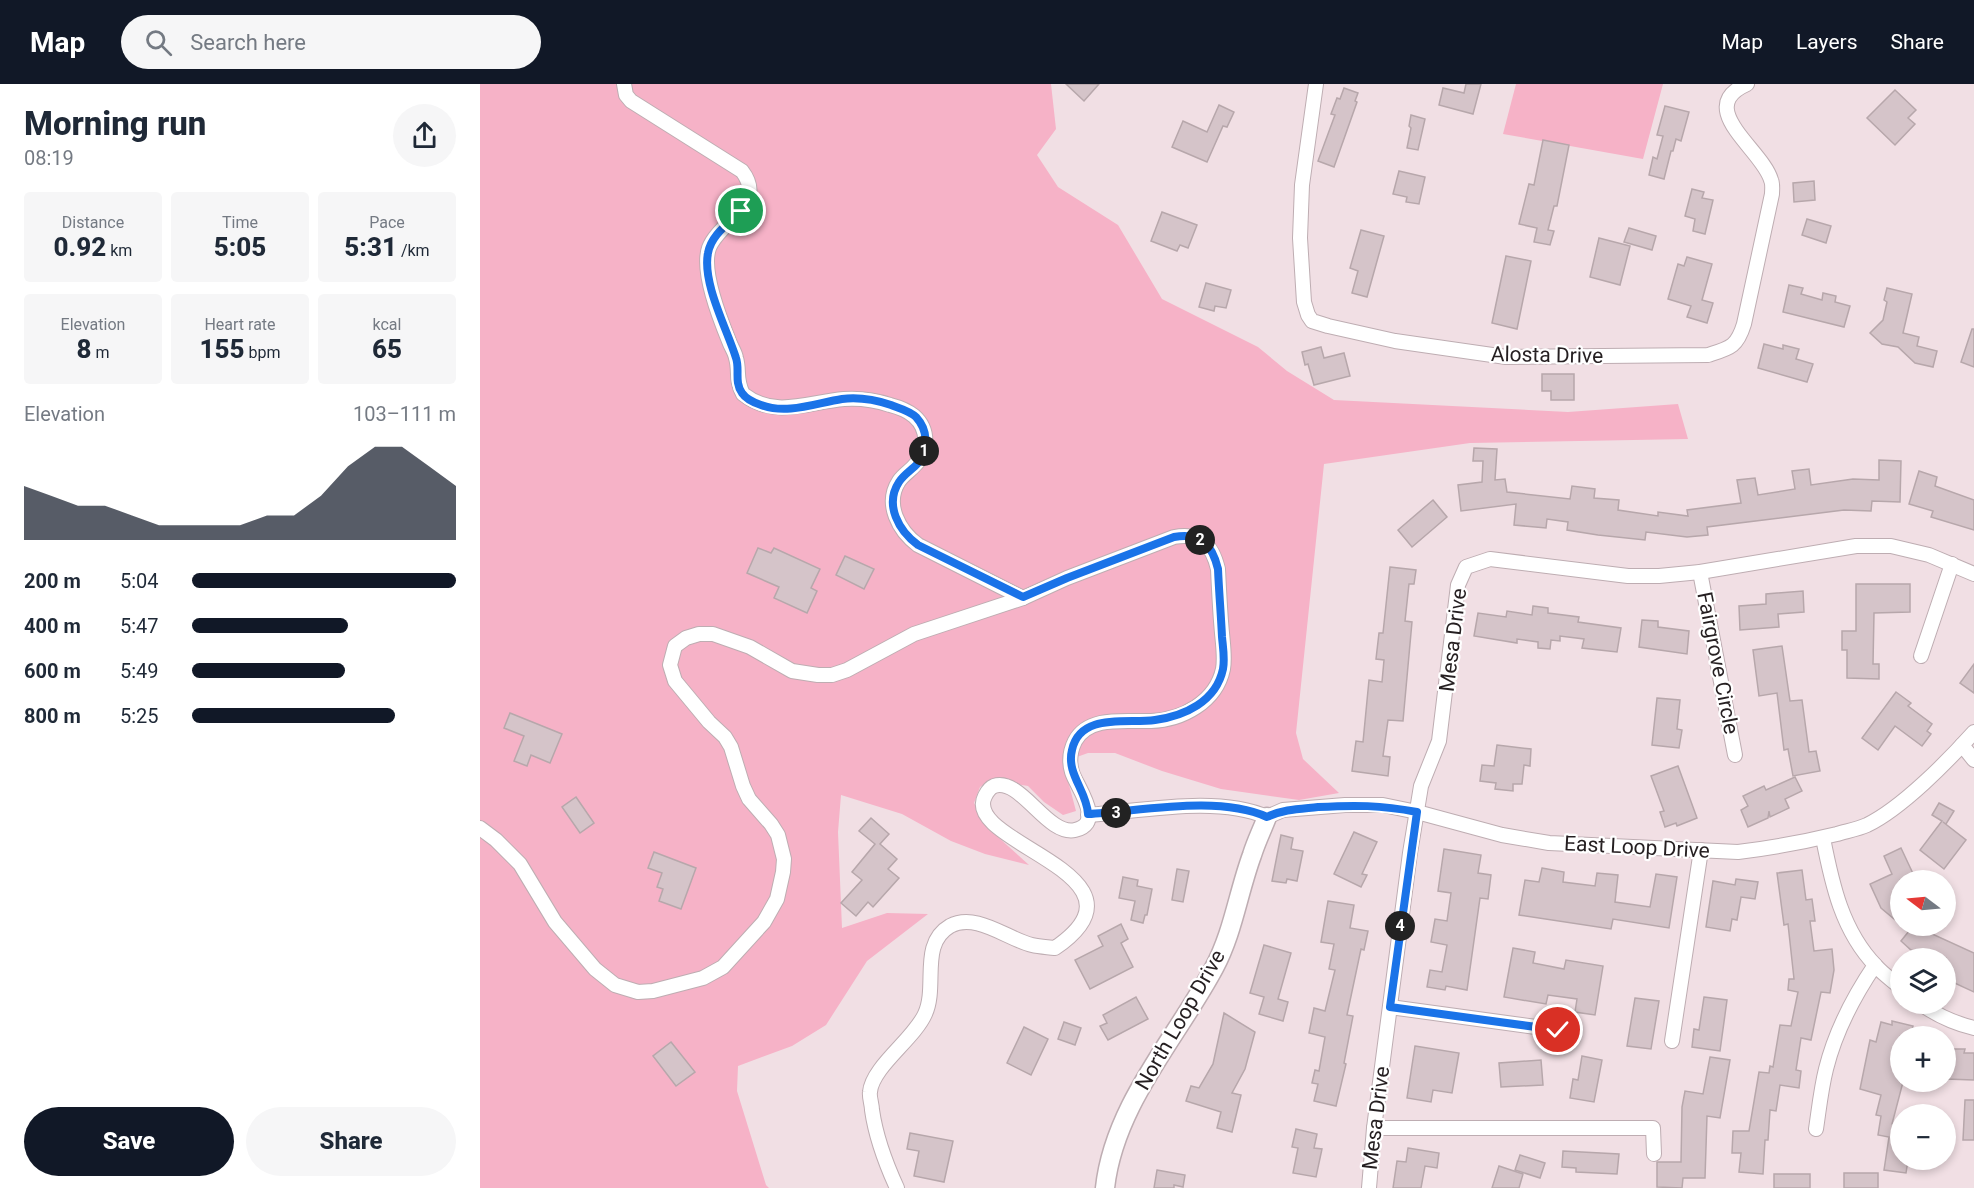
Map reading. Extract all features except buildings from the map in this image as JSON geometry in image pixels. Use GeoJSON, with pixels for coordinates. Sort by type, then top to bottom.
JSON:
{"type":"FeatureCollection","features":[{"type":"Feature","properties":{"kind":"street"},"geometry":{"type":"LineString","coordinates":[[624,84],[626,95],[631,101],[742,171],[749,183],[747,200],[741,211],[717,234],[708,250],[707,260],[712,290],[737,360],[736,375],[742,394],[760,405],[772,408],[785,409],[844,399],[861,399],[886,404],[913,415],[923,427],[926,447],[916,465],[905,474],[895,491],[893,503],[898,524],[918,545],[1023,597]]}},
{"type":"Feature","properties":{"kind":"street","name":"Alosta Drive"},"geometry":{"type":"LineString","coordinates":[[1316,84],[1302,185],[1300,238],[1304,296],[1308,315],[1312,321],[1443,350],[1506,357],[1708,355],[1732,347],[1740,337],[1744,324],[1772,194],[1772,180],[1765,168],[1728,119],[1727,103],[1735,89],[1747,84]]}},
{"type":"Feature","properties":{"kind":"street"},"geometry":{"type":"LineString","coordinates":[[480,828],[520,864],[555,922],[595,969],[615,986],[638,992],[653,991],[703,978],[723,967],[764,922],[777,899],[784,859],[778,835],[749,800],[731,747],[725,737],[709,722],[675,681],[670,665],[675,646],[686,638],[699,634],[713,634],[750,646],[792,671],[812,675],[832,675],[914,634],[1023,597],[1174,537],[1184,535],[1194,537],[1210,548],[1215,556],[1218,569],[1224,661],[1220,680],[1207,699],[1182,714],[1152,721],[1108,722],[1095,725],[1079,735],[1072,749],[1070,762],[1073,775],[1088,803],[1085,824],[1080,829],[1066,830],[1058,826],[1013,790],[999,786],[990,789],[983,804],[992,822],[1015,840],[1062,870],[1080,886],[1085,895],[1087,908],[1082,922],[1069,938],[1055,948],[1031,945],[975,922],[952,925],[938,935],[931,950],[931,990],[926,1012],[919,1026],[873,1079],[870,1092],[876,1137],[897,1188]]}},
{"type":"Feature","properties":{"kind":"street","name":"Mesa Drive"},"geometry":{"type":"LineString","coordinates":[[1369,1188],[1374,1128],[1421,786],[1439,741],[1458,585],[1466,567],[1490,559],[1628,576],[1659,576],[1701,572],[1856,546],[1891,546],[1929,555],[1974,574]]}},
{"type":"Feature","properties":{"kind":"street"},"geometry":{"type":"LineString","coordinates":[[1921,656],[1952,564]]}},
{"type":"Feature","properties":{"kind":"street","name":"Fairgrove Circle"},"geometry":{"type":"LineString","coordinates":[[1701,572],[1735,755]]}},
{"type":"Feature","properties":{"kind":"street","name":"East Loop Drive"},"geometry":{"type":"LineString","coordinates":[[1267,817],[1283,810],[1383,805],[1493,833],[1549,843],[1738,852],[1768,849],[1823,838],[1867,825],[1889,812],[1974,732]]}},
{"type":"Feature","properties":{"kind":"street"},"geometry":{"type":"LineString","coordinates":[[1962,745],[1974,760]]}},
{"type":"Feature","properties":{"kind":"street"},"geometry":{"type":"LineString","coordinates":[[1088,814],[1203,806],[1251,810],[1267,817]]}},
{"type":"Feature","properties":{"kind":"street","name":"North Loop Drive"},"geometry":{"type":"LineString","coordinates":[[1105,1188],[1113,1149],[1125,1116],[1215,966],[1233,921],[1251,856],[1267,817]]}},
{"type":"Feature","properties":{"kind":"street"},"geometry":{"type":"LineString","coordinates":[[1823,838],[1832,885],[1839,906],[1858,942],[1875,965],[1890,978]]}},
{"type":"Feature","properties":{"kind":"street"},"geometry":{"type":"LineString","coordinates":[[1672,1041],[1701,850]]}},
{"type":"Feature","properties":{"kind":"street"},"geometry":{"type":"LineString","coordinates":[[1816,1129],[1823,1083],[1832,1050],[1855,997],[1875,965]]}},
{"type":"Feature","properties":{"kind":"street"},"geometry":{"type":"LineString","coordinates":[[1390,1007],[1558,1030]]}},
{"type":"Feature","properties":{"kind":"street"},"geometry":{"type":"LineString","coordinates":[[1936,1014],[1956,1024],[1974,1028]]}},
{"type":"Feature","properties":{"kind":"street"},"geometry":{"type":"LineString","coordinates":[[1374,1128],[1653,1128],[1654,1154]]}},
{"type":"Feature","properties":{"kind":"shaded area"},"geometry":{"type":"Polygon","coordinates":[[[480,84],[1051,84],[1056,129],[1037,155],[1058,187],[1118,225],[1162,299],[1258,347],[1287,371],[1334,400],[1568,412],[1678,404],[1688,439],[1470,443],[1324,464],[1296,733],[1303,759],[1339,793],[1299,800],[1221,789],[1162,771],[1115,753],[1088,753],[1063,762],[1076,811],[1063,815],[1044,802],[1028,786],[990,780],[980,787],[974,803],[988,828],[1029,865],[985,854],[951,841],[902,814],[841,795],[838,832],[842,928],[887,913],[928,914],[867,961],[826,1025],[792,1046],[738,1066],[737,1091],[766,1185],[769,1188],[480,1188],[480,84]]]}},
{"type":"Feature","properties":{"kind":"shaded area"},"geometry":{"type":"Polygon","coordinates":[[[1516,84],[1663,84],[1643,159],[1503,134],[1516,84]]]}},
{"type":"Feature","properties":{"kind":"route"},"geometry":{"type":"LineString","coordinates":[[741,211],[717,234],[712,242],[708,250],[707,269],[712,290],[737,360],[736,375],[742,394],[760,405],[785,409],[844,399],[861,399],[898,407],[917,418],[923,427],[926,447],[916,465],[898,483],[893,503],[898,524],[918,545],[1023,597],[1174,537],[1184,535],[1203,541],[1215,556],[1218,569],[1224,661],[1220,680],[1207,699],[1182,714],[1152,721],[1108,722],[1095,725],[1079,735],[1072,749],[1070,762],[1073,775],[1088,803],[1088,814],[1192,806],[1251,810],[1267,817],[1283,810],[1374,805],[1417,812],[1390,1007],[1558,1030]]}}]}
